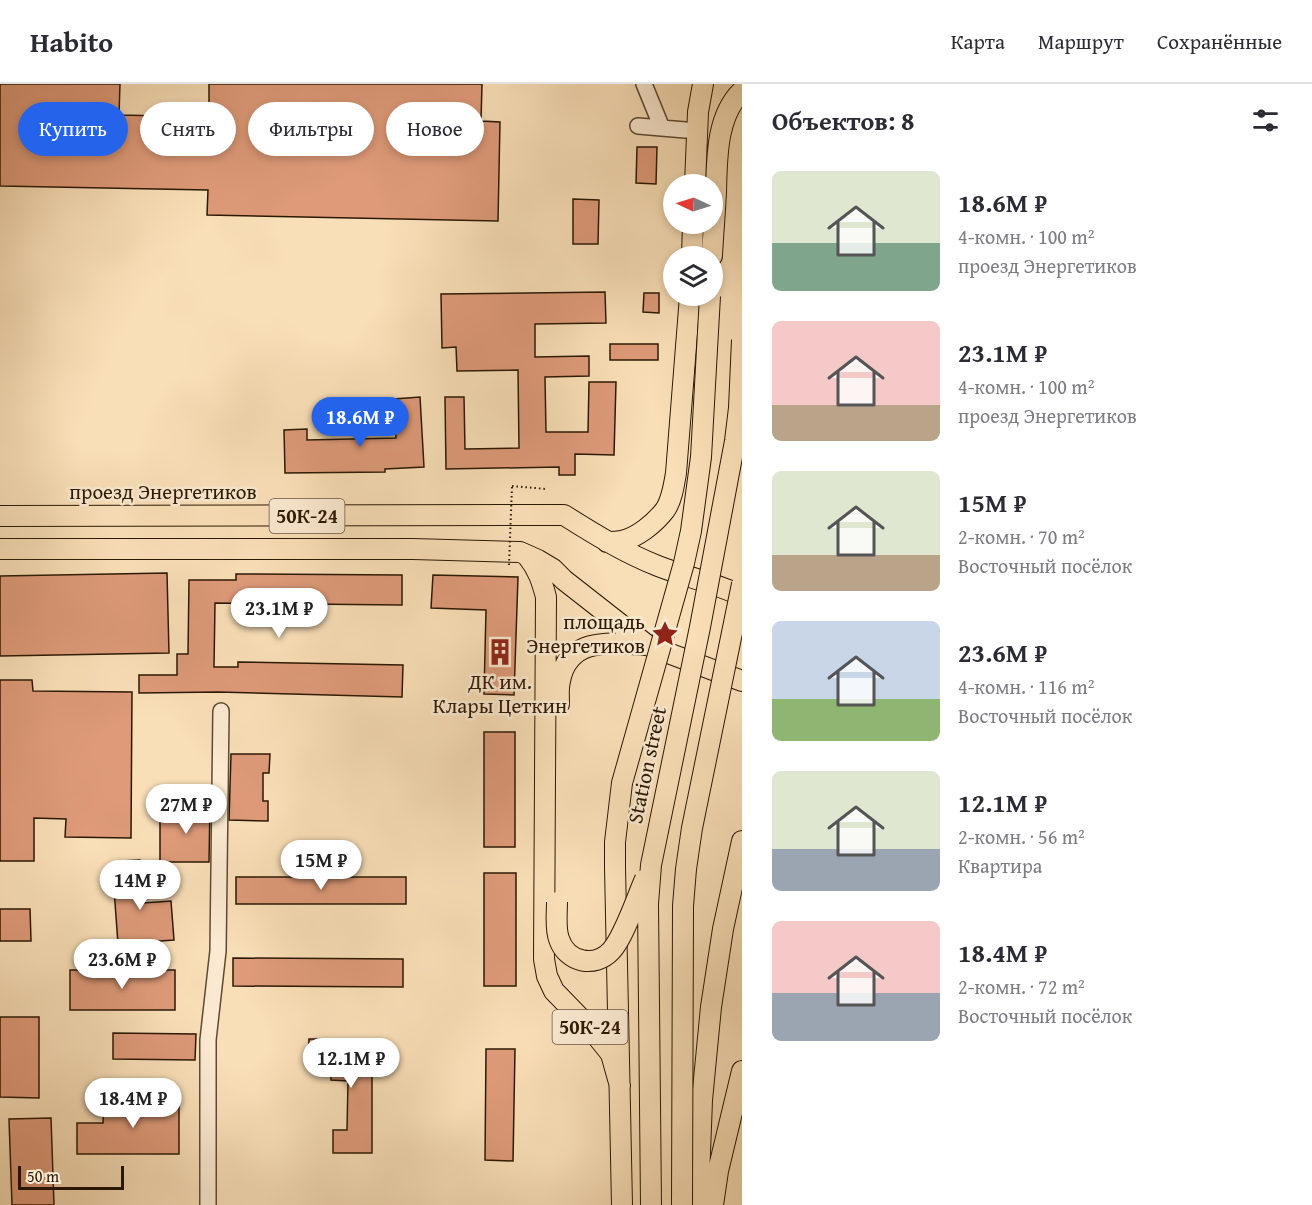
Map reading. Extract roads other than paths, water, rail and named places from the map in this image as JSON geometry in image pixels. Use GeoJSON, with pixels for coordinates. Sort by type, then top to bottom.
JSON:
{"type":"FeatureCollection","features":[{"type":"Feature","properties":{"kind":"main road"},"geometry":{"type":"LineString","coordinates":[[695,174],[697,122],[703,84]]}},
{"type":"Feature","properties":{"kind":"main road"},"geometry":{"type":"LineString","coordinates":[[713,246],[718,148],[724,120],[736,97],[742,92]]}},
{"type":"Feature","properties":{"kind":"main road"},"geometry":{"type":"LineString","coordinates":[[607,542],[633,537],[652,524],[665,509],[672,494],[676,473],[689,306]]}},
{"type":"Feature","properties":{"kind":"main road"},"geometry":{"type":"LineString","coordinates":[[620,1086],[615,867],[617,815],[622,783],[691,531],[702,457],[710,306]]}},
{"type":"Feature","properties":{"kind":"main road","name":"Station street"},"geometry":{"type":"LineString","coordinates":[[651,1205],[648,904],[651,865],[700,627],[735,441],[742,340]]}},
{"type":"Feature","properties":{"kind":"main road","name":"проезд Энергетиков"},"geometry":{"type":"LineString","coordinates":[[0,516],[564,515],[607,542]]}},
{"type":"Feature","properties":{"kind":"main road","name":"50К-24"},"geometry":{"type":"LineString","coordinates":[[607,542],[658,566],[724,587],[742,596]]}},
{"type":"Feature","properties":{"kind":"main road","name":"50К-24"},"geometry":{"type":"LineString","coordinates":[[0,549],[413,549],[520,552],[517,560]]}},
{"type":"Feature","properties":{"kind":"main road","name":"50К-24"},"geometry":{"type":"LineString","coordinates":[[517,560],[553,569],[647,645],[742,681]]}},
{"type":"Feature","properties":{"kind":"main road","name":"50К-24"},"geometry":{"type":"LineString","coordinates":[[517,560],[534,564],[542,579],[546,597],[544,959],[547,976],[554,991],[591,1029],[610,1054],[620,1086],[622,1205]]}},
{"type":"Feature","properties":{"kind":"main road"},"geometry":{"type":"LineString","coordinates":[[682,1205],[683,918],[686,869],[692,828],[742,584]]}},
{"type":"Feature","properties":{"kind":"main road"},"geometry":{"type":"LineString","coordinates":[[647,645],[614,644],[583,648],[572,655],[564,665],[559,683],[557,902],[559,939],[564,951],[576,959],[589,962],[603,958],[613,949],[651,865]]}},
{"type":"Feature","properties":{"kind":"main road"},"geometry":{"type":"LineString","coordinates":[[698,1205],[702,1100],[711,1007],[723,929],[742,841]]}},
{"type":"Feature","properties":{"kind":"main road"},"geometry":{"type":"LineString","coordinates":[[713,1205],[718,1171],[742,1071]]}},
{"type":"Feature","properties":{"kind":"street"},"geometry":{"type":"LineString","coordinates":[[644,84],[662,128]]}},
{"type":"Feature","properties":{"kind":"street"},"geometry":{"type":"LineString","coordinates":[[638,126],[662,128],[697,122],[698,84]]}},
{"type":"Feature","properties":{"kind":"street"},"geometry":{"type":"LineString","coordinates":[[208,1205],[208,1040],[218,951],[221,711]]}},
{"type":"Feature","properties":{"kind":"place","name":"площадь Энергетиков"},"geometry":{"type":"Point","coordinates":[665,634]}},
{"type":"Feature","properties":{"kind":"place","name":"ДК им. Клары Цеткин"},"geometry":{"type":"Point","coordinates":[500,652]}}]}
